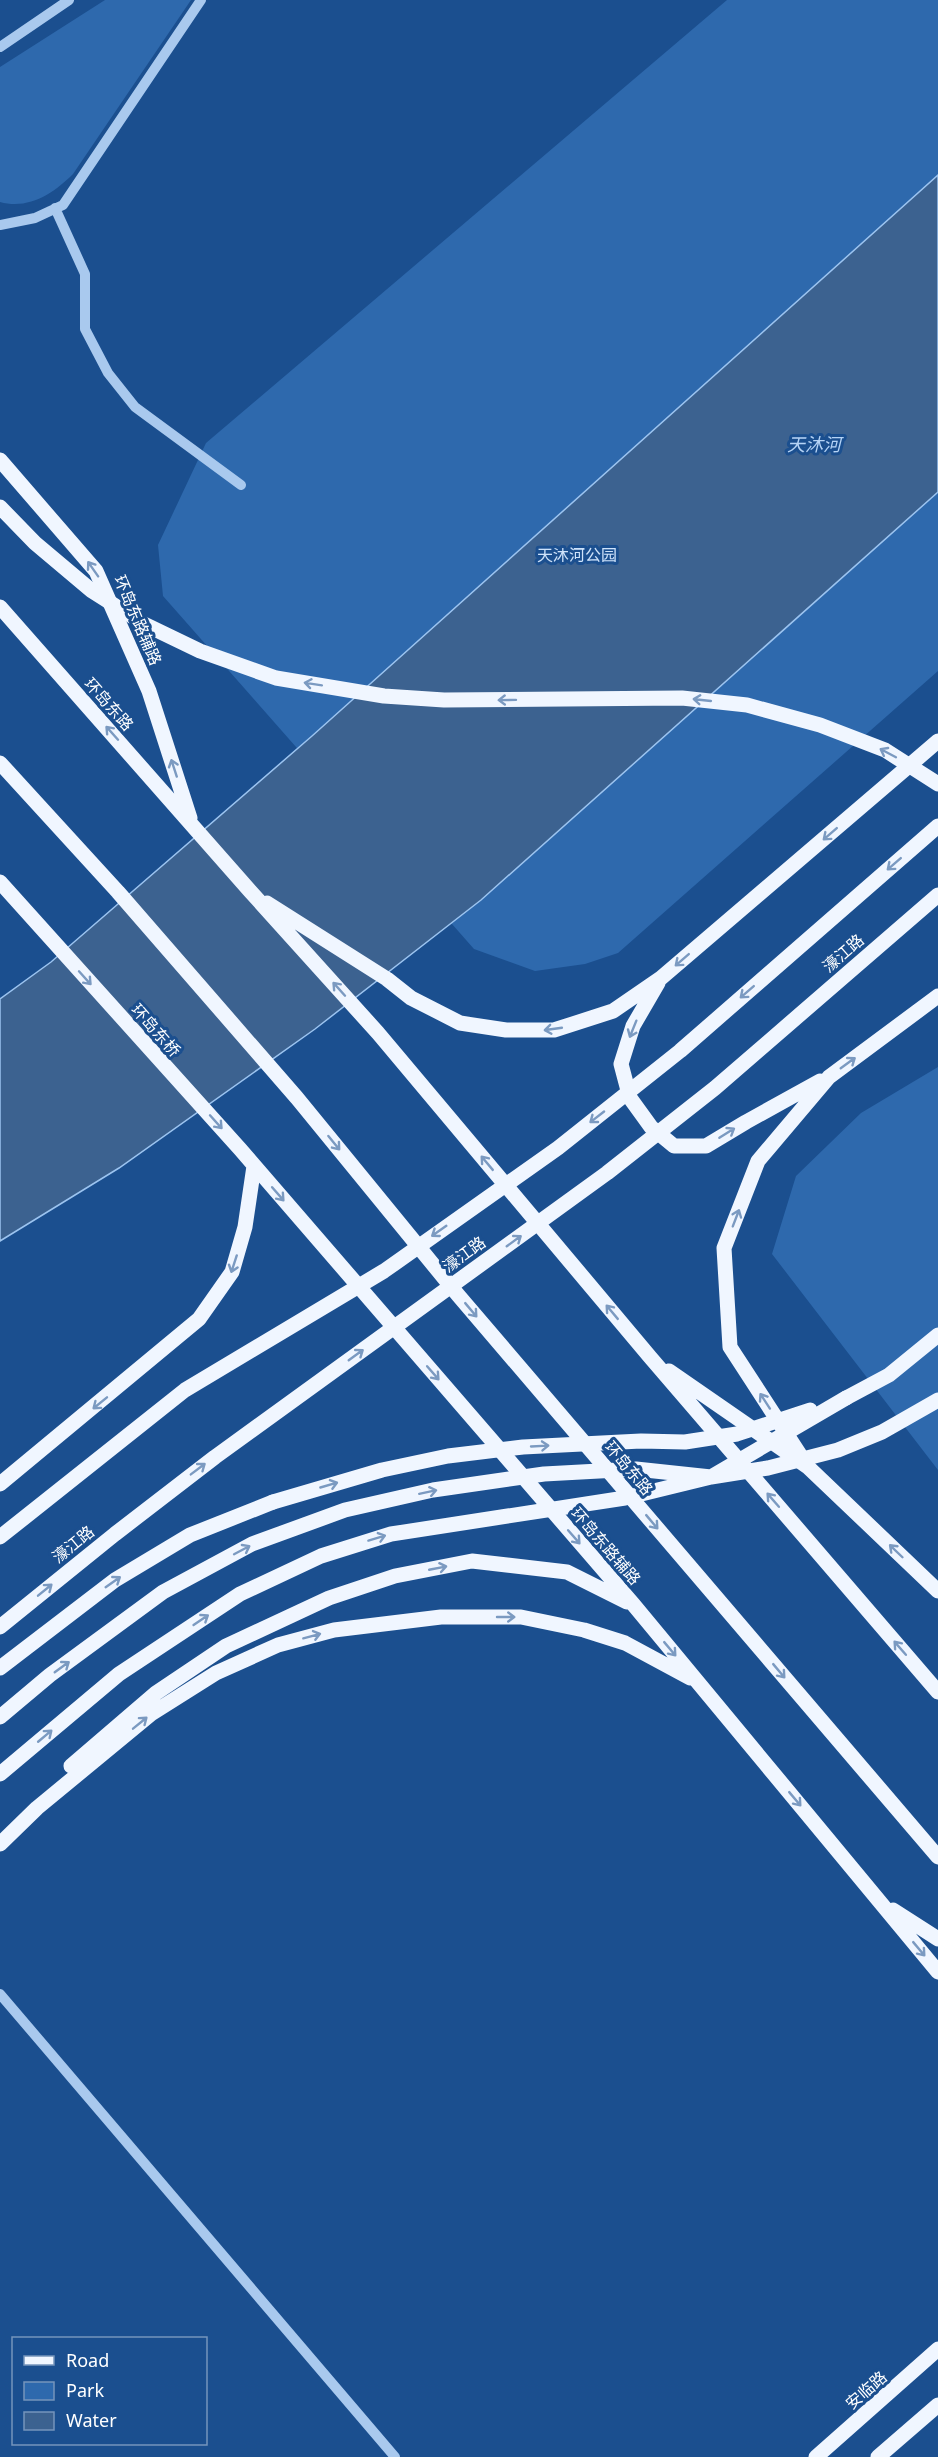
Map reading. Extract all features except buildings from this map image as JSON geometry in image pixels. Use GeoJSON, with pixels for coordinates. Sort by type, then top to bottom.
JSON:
{"type":"FeatureCollection","features":[{"type":"Feature","properties":{"kind":"main road","name":"环岛东路辅路"},"geometry":{"type":"LineString","coordinates":[[0,460],[96,571],[149,691],[192,824]]}},
{"type":"Feature","properties":{"kind":"main road"},"geometry":{"type":"LineString","coordinates":[[0,507],[35,543],[92,591],[144,624],[200,651],[276,678],[384,696],[444,700],[682,698],[747,705],[820,725],[885,750],[938,784]]}},
{"type":"Feature","properties":{"kind":"main road","name":"环岛东路"},"geometry":{"type":"LineString","coordinates":[[0,607],[192,824]]}},
{"type":"Feature","properties":{"kind":"main road"},"geometry":{"type":"LineString","coordinates":[[250,891],[387,979],[411,998],[460,1023],[506,1030],[554,1030],[613,1011],[661,978],[938,741]]}},
{"type":"Feature","properties":{"kind":"main road","name":"环岛东路"},"geometry":{"type":"LineString","coordinates":[[0,763],[118,892],[297,1098],[458,1295],[938,1857]]}},
{"type":"Feature","properties":{"kind":"main road"},"geometry":{"type":"LineString","coordinates":[[192,824],[378,1033],[650,1357],[938,1692]]}},
{"type":"Feature","properties":{"kind":"main road","name":"濠江路"},"geometry":{"type":"LineString","coordinates":[[0,1537],[185,1390],[384,1270],[558,1148],[680,1051],[938,826]]}},
{"type":"Feature","properties":{"kind":"main road","name":"环岛东桥"},"geometry":{"type":"LineString","coordinates":[[0,882],[240,1149]]}},
{"type":"Feature","properties":{"kind":"main road","name":"濠江路"},"geometry":{"type":"LineString","coordinates":[[0,1627],[215,1457],[607,1173],[715,1088],[938,895]]}},
{"type":"Feature","properties":{"kind":"main road"},"geometry":{"type":"LineString","coordinates":[[661,978],[633,1026],[621,1064],[630,1098],[651,1127],[674,1146],[706,1146],[829,1077],[938,996]]}},
{"type":"Feature","properties":{"kind":"main road"},"geometry":{"type":"LineString","coordinates":[[808,1467],[730,1347],[724,1248],[758,1161],[829,1077]]}},
{"type":"Feature","properties":{"kind":"main road","name":"环岛东路辅路"},"geometry":{"type":"LineString","coordinates":[[240,1149],[633,1604],[938,1972]]}},
{"type":"Feature","properties":{"kind":"main road"},"geometry":{"type":"LineString","coordinates":[[0,1484],[199,1319],[232,1272],[244,1227],[254,1166]]}},
{"type":"Feature","properties":{"kind":"main road"},"geometry":{"type":"LineString","coordinates":[[0,1717],[50,1675],[163,1592],[252,1544],[345,1510],[434,1490],[544,1474],[636,1469],[711,1478],[889,1375],[938,1335]]}},
{"type":"Feature","properties":{"kind":"main road"},"geometry":{"type":"LineString","coordinates":[[650,1357],[808,1467],[938,1592]]}},
{"type":"Feature","properties":{"kind":"main road"},"geometry":{"type":"LineString","coordinates":[[0,1668],[115,1580],[190,1535],[273,1502],[382,1470],[447,1456],[523,1447],[640,1441],[685,1442],[737,1434],[846,1398]]}},
{"type":"Feature","properties":{"kind":"main road"},"geometry":{"type":"LineString","coordinates":[[0,1774],[119,1674],[240,1594],[321,1556],[390,1534],[625,1498],[711,1478],[768,1468],[838,1450],[882,1432],[938,1400]]}},
{"type":"Feature","properties":{"kind":"main road"},"geometry":{"type":"LineString","coordinates":[[0,1831],[156,1693],[226,1646],[329,1598],[394,1576],[472,1561],[567,1572],[633,1604]]}},
{"type":"Feature","properties":{"kind":"main road"},"geometry":{"type":"LineString","coordinates":[[0,1844],[102,1753],[160,1708],[216,1673],[278,1645],[334,1630],[441,1617],[522,1617],[584,1630],[625,1643],[698,1683]]}},
{"type":"Feature","properties":{"kind":"main road"},"geometry":{"type":"LineString","coordinates":[[878,1900],[938,1939]]}},
{"type":"Feature","properties":{"kind":"main road","name":"安临路"},"geometry":{"type":"LineString","coordinates":[[816,2457],[938,2349]]}},
{"type":"Feature","properties":{"kind":"main road"},"geometry":{"type":"LineString","coordinates":[[879,2457],[938,2405]]}},
{"type":"Feature","properties":{"kind":"street"},"geometry":{"type":"LineString","coordinates":[[0,47],[69,0]]}},
{"type":"Feature","properties":{"kind":"street"},"geometry":{"type":"LineString","coordinates":[[0,225],[36,218],[63,205],[201,0]]}},
{"type":"Feature","properties":{"kind":"street"},"geometry":{"type":"LineString","coordinates":[[55,208],[85,274],[85,329],[108,372],[135,407],[241,485]]}},
{"type":"Feature","properties":{"kind":"street"},"geometry":{"type":"LineString","coordinates":[[0,1994],[395,2457]]}},
{"type":"Feature","properties":{"kind":"green space"},"geometry":{"type":"Polygon","coordinates":[[[105,0],[191,0],[73,174],[58,188],[31,202],[11,204],[0,202],[0,67],[105,0]]]}},
{"type":"Feature","properties":{"kind":"green space","name":"天沐河公园"},"geometry":{"type":"Polygon","coordinates":[[[727,0],[938,0],[938,671],[618,953],[585,964],[535,971],[474,949],[163,596],[158,545],[206,443],[727,0]]]}},
{"type":"Feature","properties":{"kind":"green space"},"geometry":{"type":"Polygon","coordinates":[[[938,1067],[938,1470],[772,1254],[796,1176],[861,1113],[938,1067]]]}},
{"type":"Feature","properties":{"kind":"water","name":"天沐河"},"geometry":{"type":"Polygon","coordinates":[[[938,175],[938,492],[481,900],[315,1029],[119,1168],[0,1241],[0,999],[51,962],[312,736],[938,175]]]}}]}
